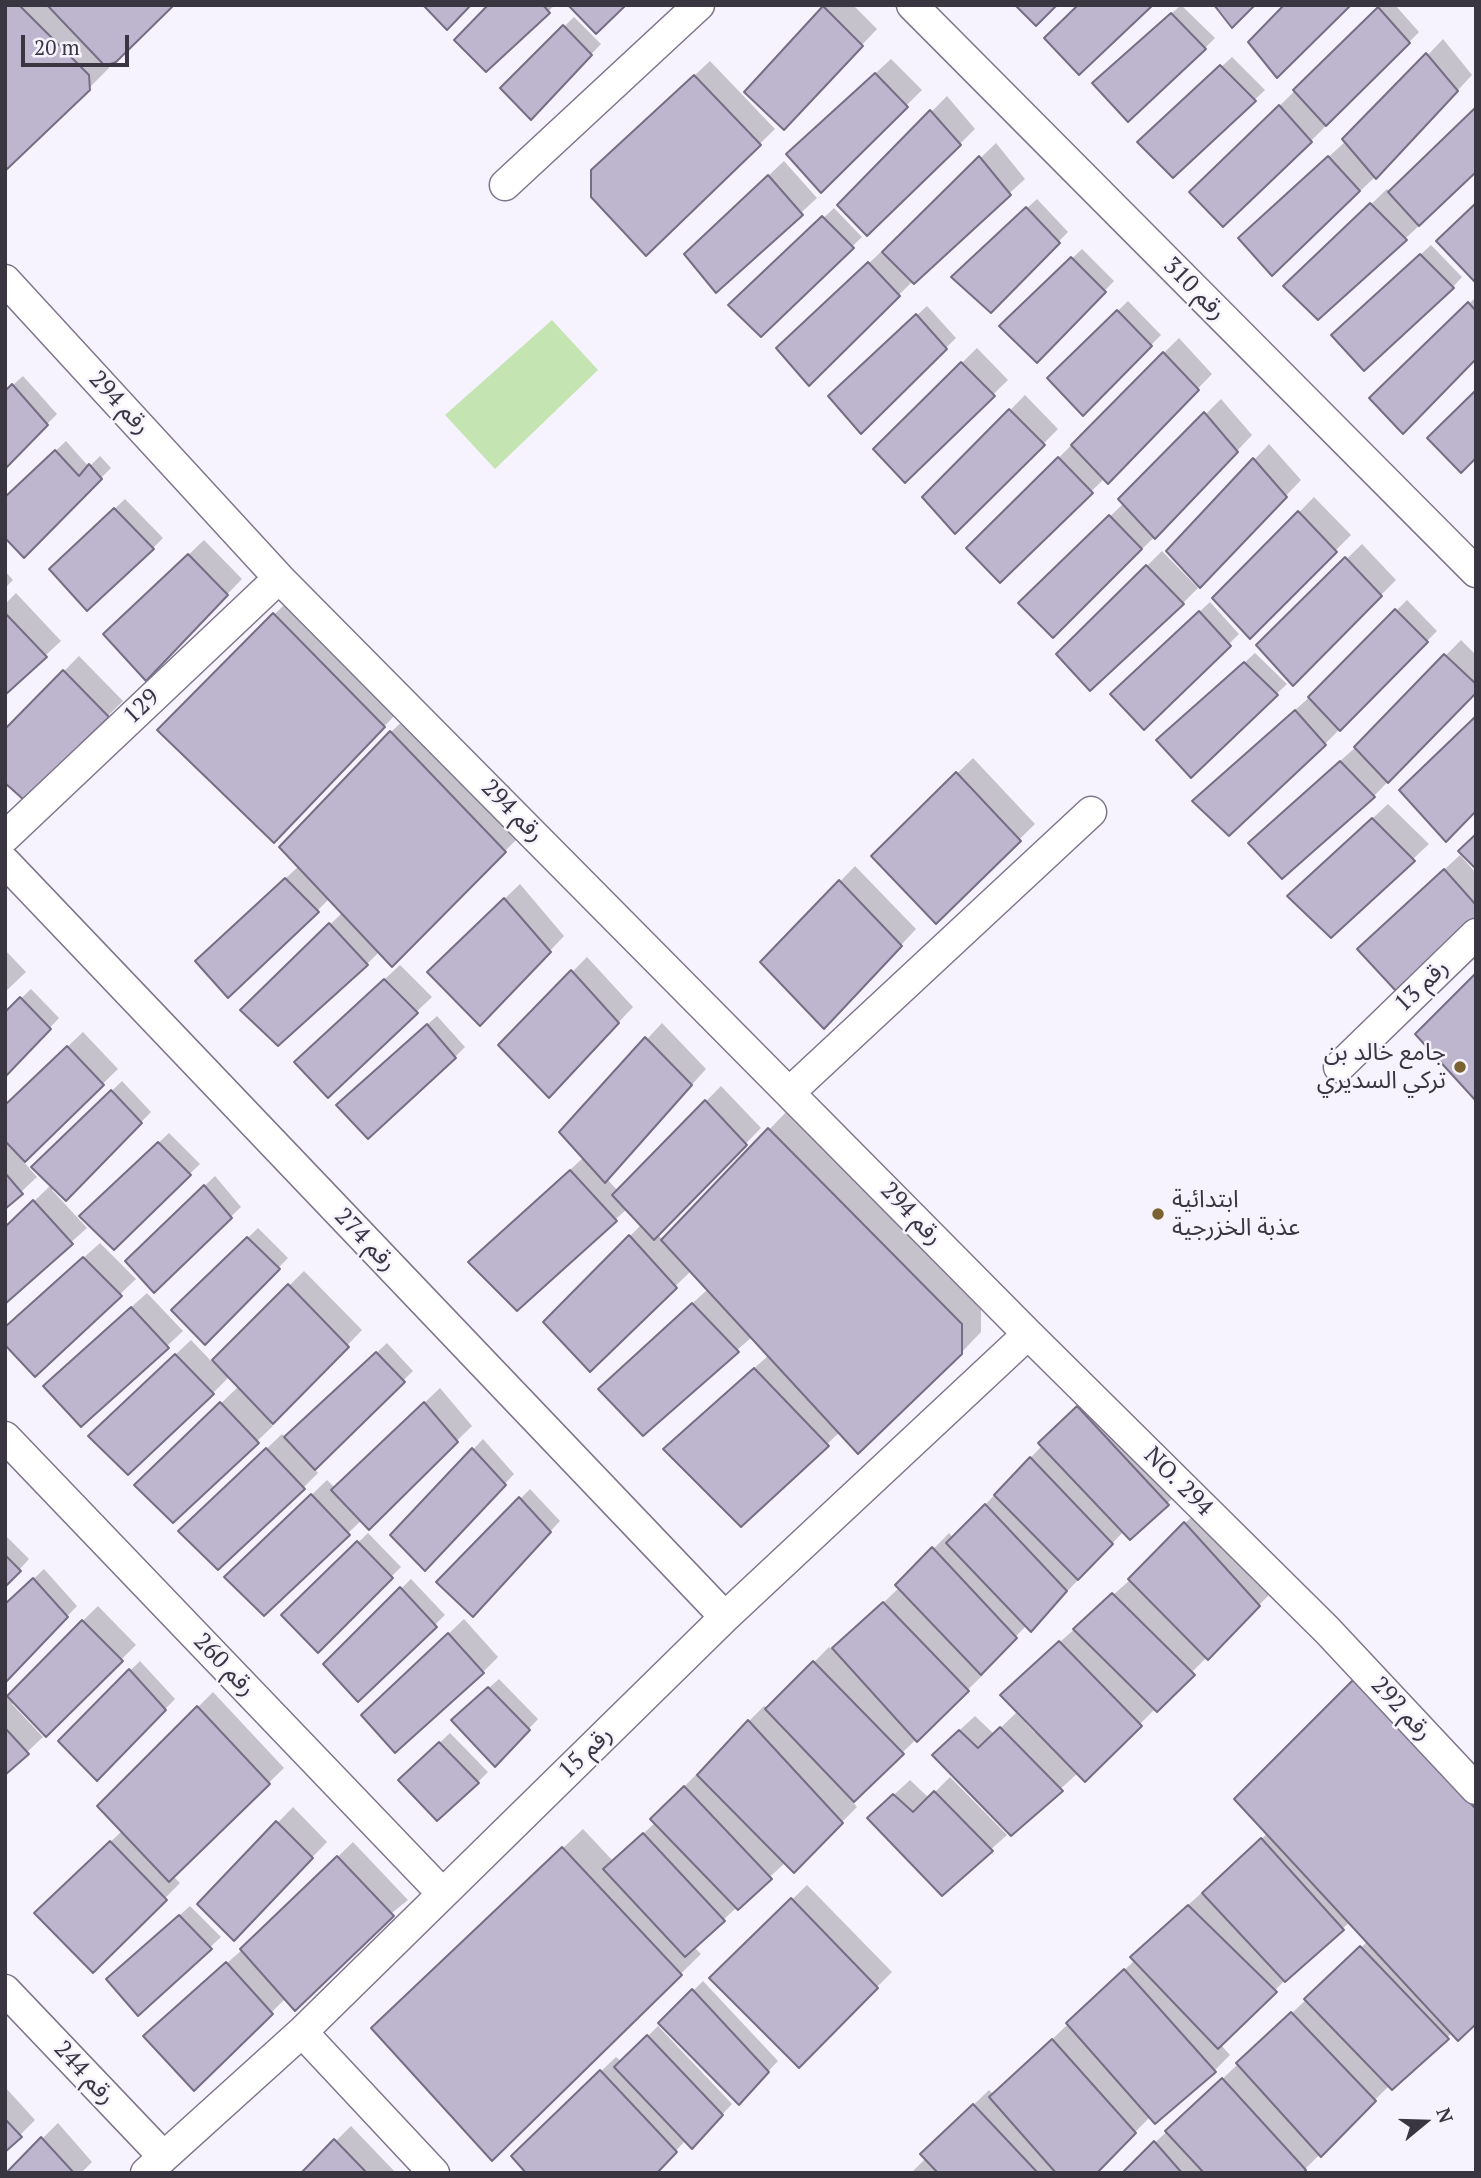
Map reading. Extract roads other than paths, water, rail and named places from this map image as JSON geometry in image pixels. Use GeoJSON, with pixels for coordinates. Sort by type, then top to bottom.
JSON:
{"type":"FeatureCollection","features":[{"type":"Feature","properties":{"kind":"street"},"geometry":{"type":"LineString","coordinates":[[505,185],[699,5]]}},
{"type":"Feature","properties":{"kind":"street","name":"رقم 310"},"geometry":{"type":"LineString","coordinates":[[912,5],[1476,572]]}},
{"type":"Feature","properties":{"kind":"street","name":"رقم 294"},"geometry":{"type":"LineString","coordinates":[[5,280],[279,578],[792,1091],[1028,1334]]}},
{"type":"Feature","properties":{"kind":"street","name":"129"},"geometry":{"type":"LineString","coordinates":[[5,837],[279,578]]}},
{"type":"Feature","properties":{"kind":"street"},"geometry":{"type":"LineString","coordinates":[[792,1091],[1090,812]]}},
{"type":"Feature","properties":{"kind":"street","name":"رقم 274"},"geometry":{"type":"LineString","coordinates":[[5,862],[725,1617]]}},
{"type":"Feature","properties":{"kind":"street","name":"رقم 13"},"geometry":{"type":"LineString","coordinates":[[1339,1067],[1476,934]]}},
{"type":"Feature","properties":{"kind":"street","name":"رقم 15"},"geometry":{"type":"LineString","coordinates":[[154,2165],[302,2032],[725,1617],[1028,1334]]}},
{"type":"Feature","properties":{"kind":"street","name":"NO. 294"},"geometry":{"type":"LineString","coordinates":[[1028,1334],[1327,1630]]}},
{"type":"Feature","properties":{"kind":"street","name":"رقم 260"},"geometry":{"type":"LineString","coordinates":[[5,1437],[442,1893]]}},
{"type":"Feature","properties":{"kind":"street","name":"رقم 292"},"geometry":{"type":"LineString","coordinates":[[1327,1630],[1476,1789]]}},
{"type":"Feature","properties":{"kind":"street","name":"رقم 244"},"geometry":{"type":"LineString","coordinates":[[5,1990],[154,2165]]}},
{"type":"Feature","properties":{"kind":"street"},"geometry":{"type":"LineString","coordinates":[[302,2032],[434,2173]]}},
{"type":"Feature","properties":{"kind":"place","name":"جامع خالد بن تركي السديري"},"geometry":{"type":"Point","coordinates":[1460,1067]}},
{"type":"Feature","properties":{"kind":"place","name":"ابتدائية عذبة الخزرجية"},"geometry":{"type":"Point","coordinates":[1158,1214]}}]}
